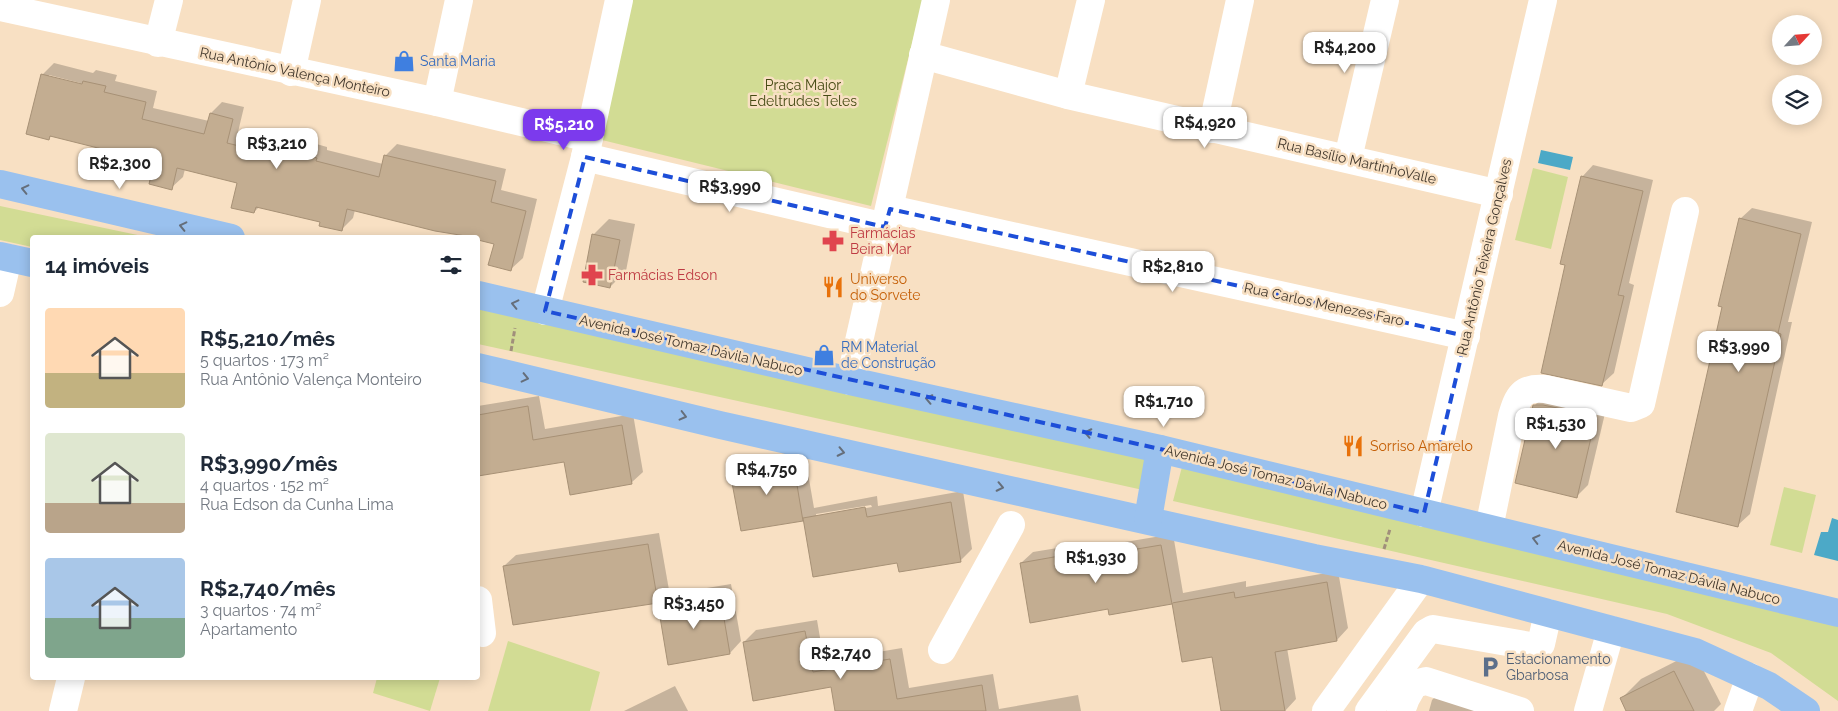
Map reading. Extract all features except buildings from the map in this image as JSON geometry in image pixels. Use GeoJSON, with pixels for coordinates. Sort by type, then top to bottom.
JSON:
{"type":"FeatureCollection","features":[{"type":"Feature","properties":{"kind":"main road"},"geometry":{"type":"LineString","coordinates":[[0,184],[218,235]]}},
{"type":"Feature","properties":{"kind":"main road","name":"Avenida José Tomaz Dávila Nabuco"},"geometry":{"type":"LineString","coordinates":[[480,295],[850,381],[1160,449],[1838,613]]}},
{"type":"Feature","properties":{"kind":"main road"},"geometry":{"type":"LineString","coordinates":[[480,367],[720,425],[1421,579],[1695,652],[1744,694],[1769,686],[1806,711]]}},
{"type":"Feature","properties":{"kind":"main road"},"geometry":{"type":"LineString","coordinates":[[1148,519],[1160,449]]}},
{"type":"Feature","properties":{"kind":"street"},"geometry":{"type":"LineString","coordinates":[[158,43],[168,0]]}},
{"type":"Feature","properties":{"kind":"street"},"geometry":{"type":"LineString","coordinates":[[291,72],[307,0]]}},
{"type":"Feature","properties":{"kind":"street"},"geometry":{"type":"LineString","coordinates":[[437,102],[459,0]]}},
{"type":"Feature","properties":{"kind":"street"},"geometry":{"type":"LineString","coordinates":[[545,311],[587,147],[619,0]]}},
{"type":"Feature","properties":{"kind":"street"},"geometry":{"type":"LineString","coordinates":[[850,381],[936,0]]}},
{"type":"Feature","properties":{"kind":"street"},"geometry":{"type":"LineString","coordinates":[[1068,95],[1091,0]]}},
{"type":"Feature","properties":{"kind":"street"},"geometry":{"type":"LineString","coordinates":[[1212,129],[1240,0]]}},
{"type":"Feature","properties":{"kind":"street"},"geometry":{"type":"LineString","coordinates":[[1348,158],[1385,0]]}},
{"type":"Feature","properties":{"kind":"street","name":"Rua Antônio Teixeira Gonçalves"},"geometry":{"type":"LineString","coordinates":[[1424,514],[1543,0]]}},
{"type":"Feature","properties":{"kind":"street","name":"Rua Antônio Valença Monteiro"},"geometry":{"type":"LineString","coordinates":[[8,6],[158,43],[437,102],[587,147]]}},
{"type":"Feature","properties":{"kind":"street","name":"Rua Basílio MartinhoValle"},"geometry":{"type":"LineString","coordinates":[[923,55],[1068,95],[1499,194]]}},
{"type":"Feature","properties":{"kind":"street","name":"Rua Carlos Menezes Faro"},"geometry":{"type":"LineString","coordinates":[[587,147],[887,218],[1466,336]]}},
{"type":"Feature","properties":{"kind":"street"},"geometry":{"type":"LineString","coordinates":[[1489,528],[1512,416],[1517,400],[1524,392],[1533,388],[1545,389],[1632,408],[1641,404],[1685,211]]}},
{"type":"Feature","properties":{"kind":"street"},"geometry":{"type":"LineString","coordinates":[[0,293],[13,259]]}},
{"type":"Feature","properties":{"kind":"street"},"geometry":{"type":"LineString","coordinates":[[942,650],[1010,526]]}},
{"type":"Feature","properties":{"kind":"street"},"geometry":{"type":"LineString","coordinates":[[1326,711],[1421,579]]}},
{"type":"Feature","properties":{"kind":"street"},"geometry":{"type":"LineString","coordinates":[[1369,711],[1426,633],[1433,629],[1536,647],[1541,644],[1548,613]]}},
{"type":"Feature","properties":{"kind":"street"},"geometry":{"type":"LineString","coordinates":[[480,616],[482,633]]}},
{"type":"Feature","properties":{"kind":"street"},"geometry":{"type":"LineString","coordinates":[[1588,711],[1611,630]]}},
{"type":"Feature","properties":{"kind":"street"},"geometry":{"type":"LineString","coordinates":[[63,711],[70,680]]}},
{"type":"Feature","properties":{"kind":"street"},"geometry":{"type":"LineString","coordinates":[[1401,711],[1414,684],[1426,681],[1520,711]]}},
{"type":"Feature","properties":{"kind":"path"},"geometry":{"type":"LineString","coordinates":[[507,374],[519,305]]}},
{"type":"Feature","properties":{"kind":"path"},"geometry":{"type":"LineString","coordinates":[[1379,570],[1396,507]]}},
{"type":"Feature","properties":{"kind":"highlighted area"},"geometry":{"type":"Polygon","coordinates":[[[585,157],[885,227],[890,209],[1466,336],[1424,513],[1160,449],[545,311],[585,157]]]}},
{"type":"Feature","properties":{"kind":"green space","name":"Praça Major Edeltrudes Teles"},"geometry":{"type":"Polygon","coordinates":[[[632,0],[923,0],[871,206],[602,140],[632,0]]]}},
{"type":"Feature","properties":{"kind":"green space"},"geometry":{"type":"Polygon","coordinates":[[[1533,168],[1568,177],[1551,249],[1515,240],[1533,168]]]}},
{"type":"Feature","properties":{"kind":"green space"},"geometry":{"type":"Polygon","coordinates":[[[0,206],[138,235],[30,235],[30,247],[0,240],[0,206]]]}},
{"type":"Feature","properties":{"kind":"green space"},"geometry":{"type":"Polygon","coordinates":[[[480,309],[1148,454],[1143,490],[480,344],[480,309]]]}},
{"type":"Feature","properties":{"kind":"green space"},"geometry":{"type":"Polygon","coordinates":[[[1183,463],[1838,618],[1838,701],[1771,653],[1667,614],[1173,501],[1183,463]]]}},
{"type":"Feature","properties":{"kind":"green space"},"geometry":{"type":"Polygon","coordinates":[[[1784,487],[1816,495],[1802,553],[1770,545],[1784,487]]]}},
{"type":"Feature","properties":{"kind":"green space"},"geometry":{"type":"Polygon","coordinates":[[[508,641],[600,672],[590,711],[488,711],[508,641]]]}},
{"type":"Feature","properties":{"kind":"green space"},"geometry":{"type":"Polygon","coordinates":[[[376,680],[439,680],[430,711],[373,693],[376,680]]]}},
{"type":"Feature","properties":{"kind":"water"},"geometry":{"type":"Polygon","coordinates":[[[1541,150],[1573,157],[1570,170],[1538,163],[1541,150]]]}},
{"type":"Feature","properties":{"kind":"water"},"geometry":{"type":"Polygon","coordinates":[[[1832,518],[1838,520],[1838,561],[1814,555],[1821,532],[1828,532],[1832,518]]]}},
{"type":"Feature","properties":{"kind":"place","name":"Santa Maria"},"geometry":{"type":"Point","coordinates":[404,61]}},
{"type":"Feature","properties":{"kind":"place","name":"Farmácias Beira Mar"},"geometry":{"type":"Point","coordinates":[833,241]}},
{"type":"Feature","properties":{"kind":"place","name":"Farmácias Edson"},"geometry":{"type":"Point","coordinates":[592,275]}},
{"type":"Feature","properties":{"kind":"place","name":"Universo do Sorvete"},"geometry":{"type":"Point","coordinates":[833,287]}},
{"type":"Feature","properties":{"kind":"place","name":"RM Material de Construção"},"geometry":{"type":"Point","coordinates":[824,355]}},
{"type":"Feature","properties":{"kind":"place","name":"Sorriso Amarelo"},"geometry":{"type":"Point","coordinates":[1353,446]}},
{"type":"Feature","properties":{"kind":"place","name":"Estacionamento Gbarbosa"},"geometry":{"type":"Point","coordinates":[1490,667]}}]}
